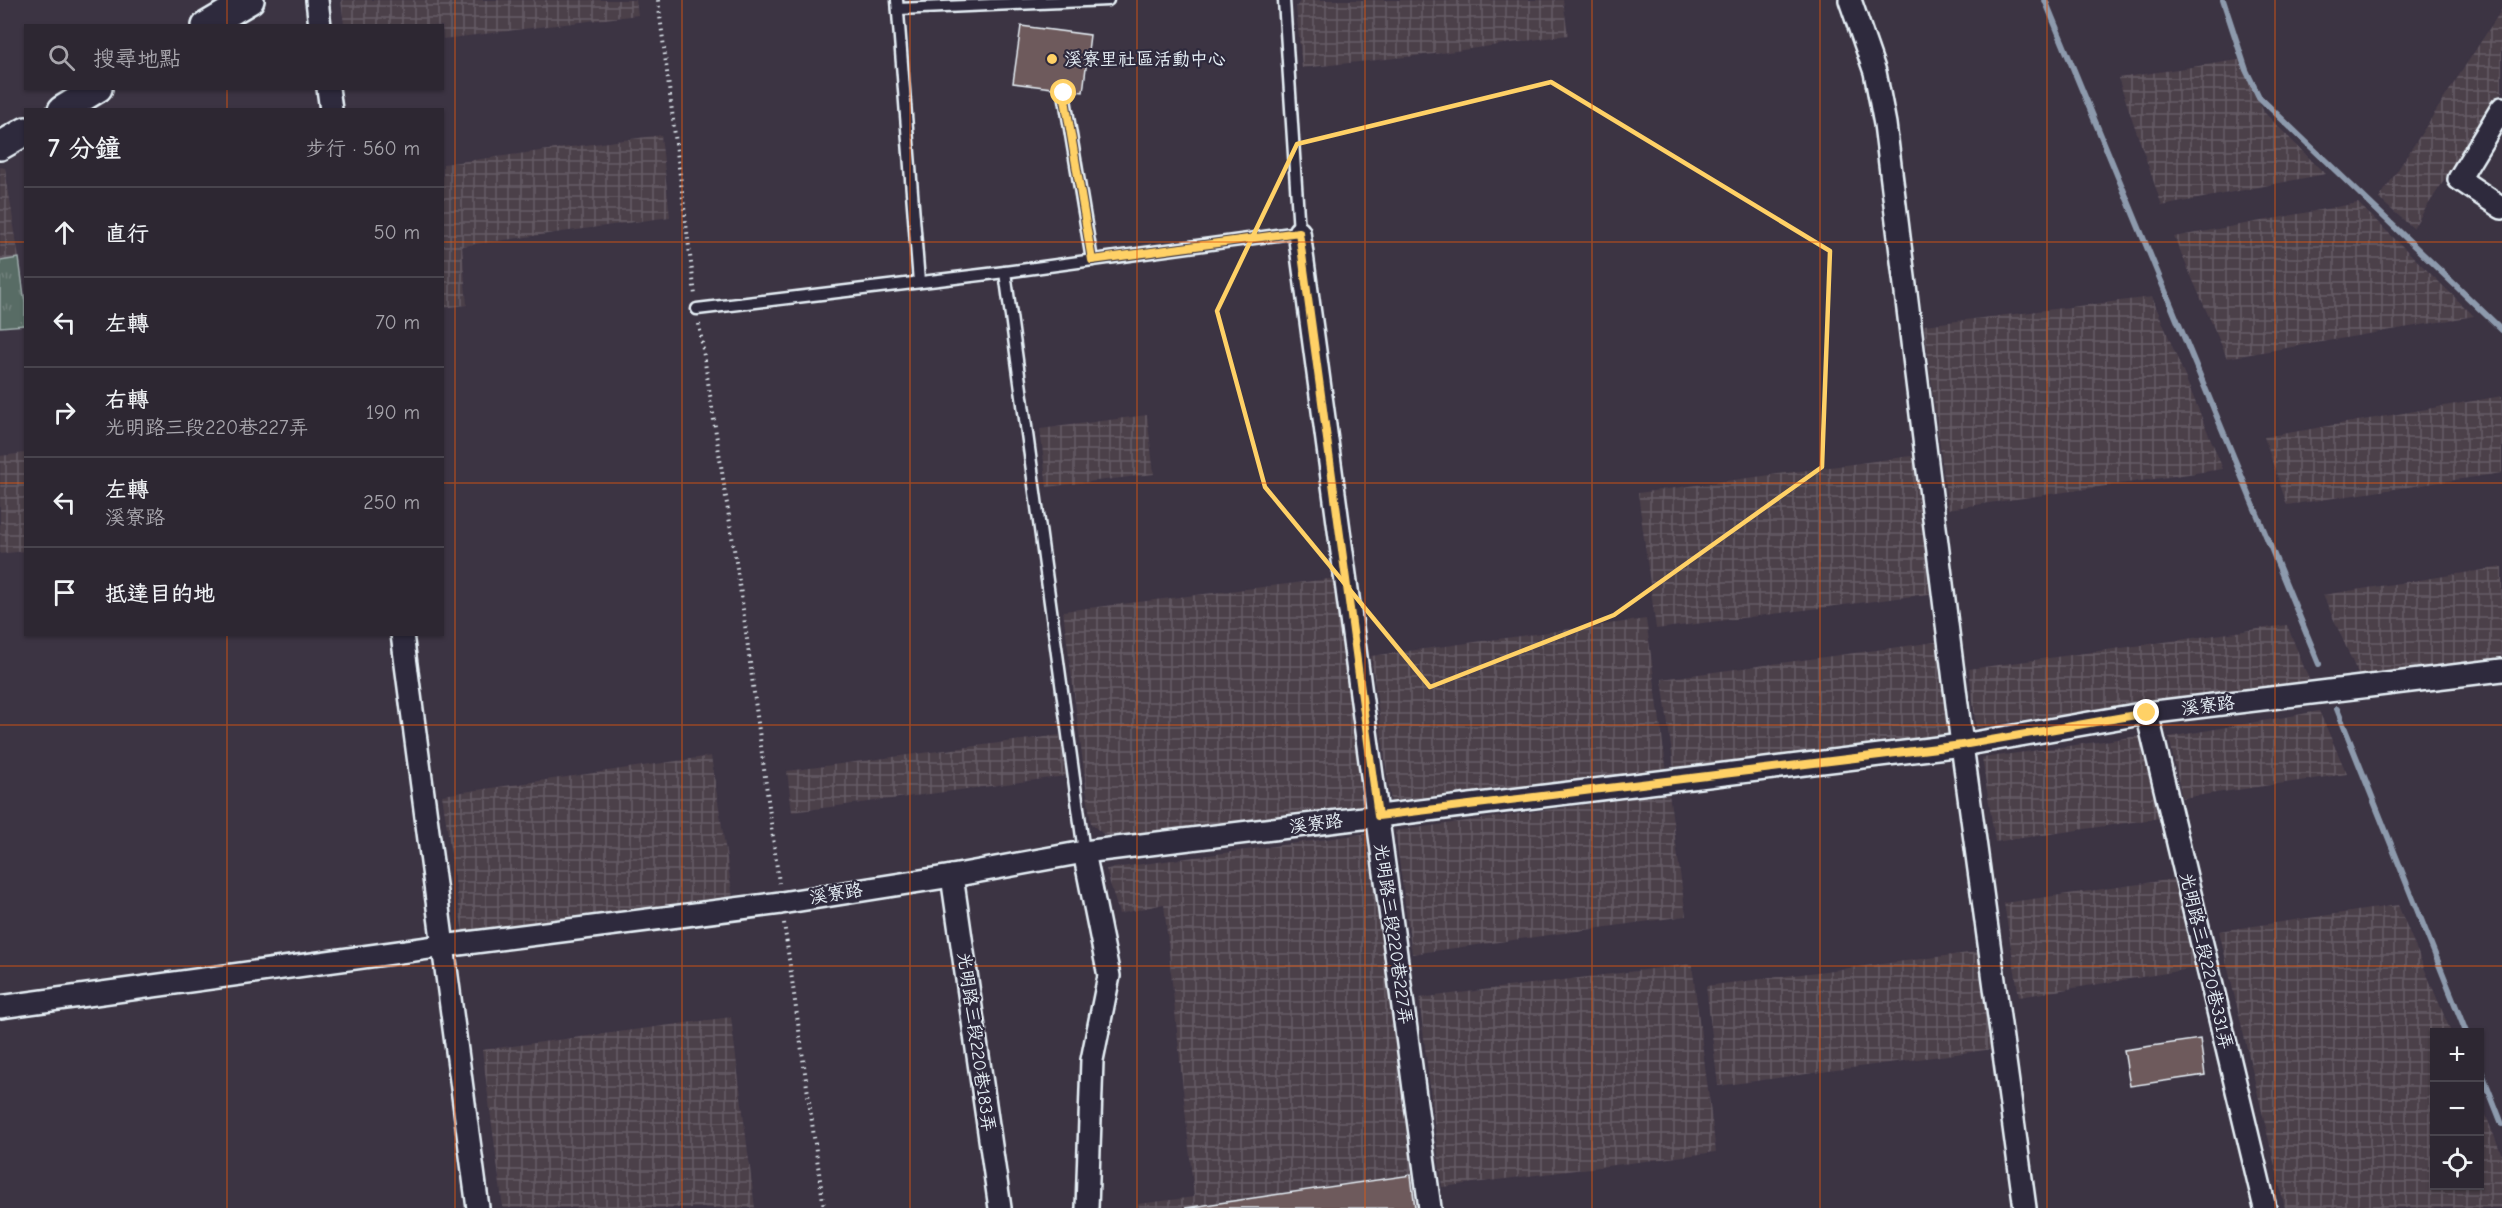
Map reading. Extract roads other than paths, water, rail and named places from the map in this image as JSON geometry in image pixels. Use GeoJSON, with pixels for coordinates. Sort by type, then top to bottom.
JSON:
{"type":"FeatureCollection","features":[{"type":"Feature","properties":{"kind":"street"},"geometry":{"type":"LineString","coordinates":[[209,24],[250,0]]}},
{"type":"Feature","properties":{"kind":"street"},"geometry":{"type":"LineString","coordinates":[[317,0],[320,24]]}},
{"type":"Feature","properties":{"kind":"street"},"geometry":{"type":"LineString","coordinates":[[1850,0],[1875,72],[1885,124],[1962,745],[2025,1208]]}},
{"type":"Feature","properties":{"kind":"street"},"geometry":{"type":"LineString","coordinates":[[65,108],[95,90]]}},
{"type":"Feature","properties":{"kind":"street"},"geometry":{"type":"LineString","coordinates":[[328,90],[331,108]]}},
{"type":"Feature","properties":{"kind":"street"},"geometry":{"type":"LineString","coordinates":[[2502,108],[2459,179],[2502,208]]}},
{"type":"Feature","properties":{"kind":"street"},"geometry":{"type":"LineString","coordinates":[[0,146],[24,132]]}},
{"type":"Feature","properties":{"kind":"street","name":"光明路三段220巷227弄"},"geometry":{"type":"LineString","coordinates":[[1299,232],[1430,1208]]}},
{"type":"Feature","properties":{"kind":"street"},"geometry":{"type":"LineString","coordinates":[[402,636],[478,1208]]}},
{"type":"Feature","properties":{"kind":"street","name":"溪寮路"},"geometry":{"type":"LineString","coordinates":[[0,1007],[443,946],[781,903],[1084,852],[1962,745],[2147,713],[2502,670]]}},
{"type":"Feature","properties":{"kind":"street","name":"光明路三段220巷331弄"},"geometry":{"type":"LineString","coordinates":[[2147,713],[2265,1208]]}},
{"type":"Feature","properties":{"kind":"street"},"geometry":{"type":"LineString","coordinates":[[1084,852],[1109,976],[1092,1060],[1087,1208]]}},
{"type":"Feature","properties":{"kind":"street","name":"光明路三段220巷183弄"},"geometry":{"type":"LineString","coordinates":[[952,876],[1000,1208]]}},
{"type":"Feature","properties":{"kind":"lane"},"geometry":{"type":"LineString","coordinates":[[919,282],[897,4],[1108,0]]}},
{"type":"Feature","properties":{"kind":"lane"},"geometry":{"type":"LineString","coordinates":[[697,309],[1005,272],[1299,232],[1284,0]]}},
{"type":"Feature","properties":{"kind":"lane"},"geometry":{"type":"LineString","coordinates":[[1064,93],[1092,260]]}},
{"type":"Feature","properties":{"kind":"lane"},"geometry":{"type":"LineString","coordinates":[[1005,272],[1084,852]]}},
{"type":"Feature","properties":{"kind":"waterway"},"geometry":{"type":"LineString","coordinates":[[2045,0],[2319,664]]}},
{"type":"Feature","properties":{"kind":"waterway"},"geometry":{"type":"LineString","coordinates":[[2223,0],[2246,70],[2259,97],[2502,330]]}},
{"type":"Feature","properties":{"kind":"waterway"},"geometry":{"type":"LineString","coordinates":[[2337,709],[2464,1028]]}},
{"type":"Feature","properties":{"kind":"waterway"},"geometry":{"type":"LineString","coordinates":[[2484,1078],[2502,1124]]}},
{"type":"Feature","properties":{"kind":"place","name":"溪寮里社區活動中心"},"geometry":{"type":"Point","coordinates":[1052,59]}}]}
